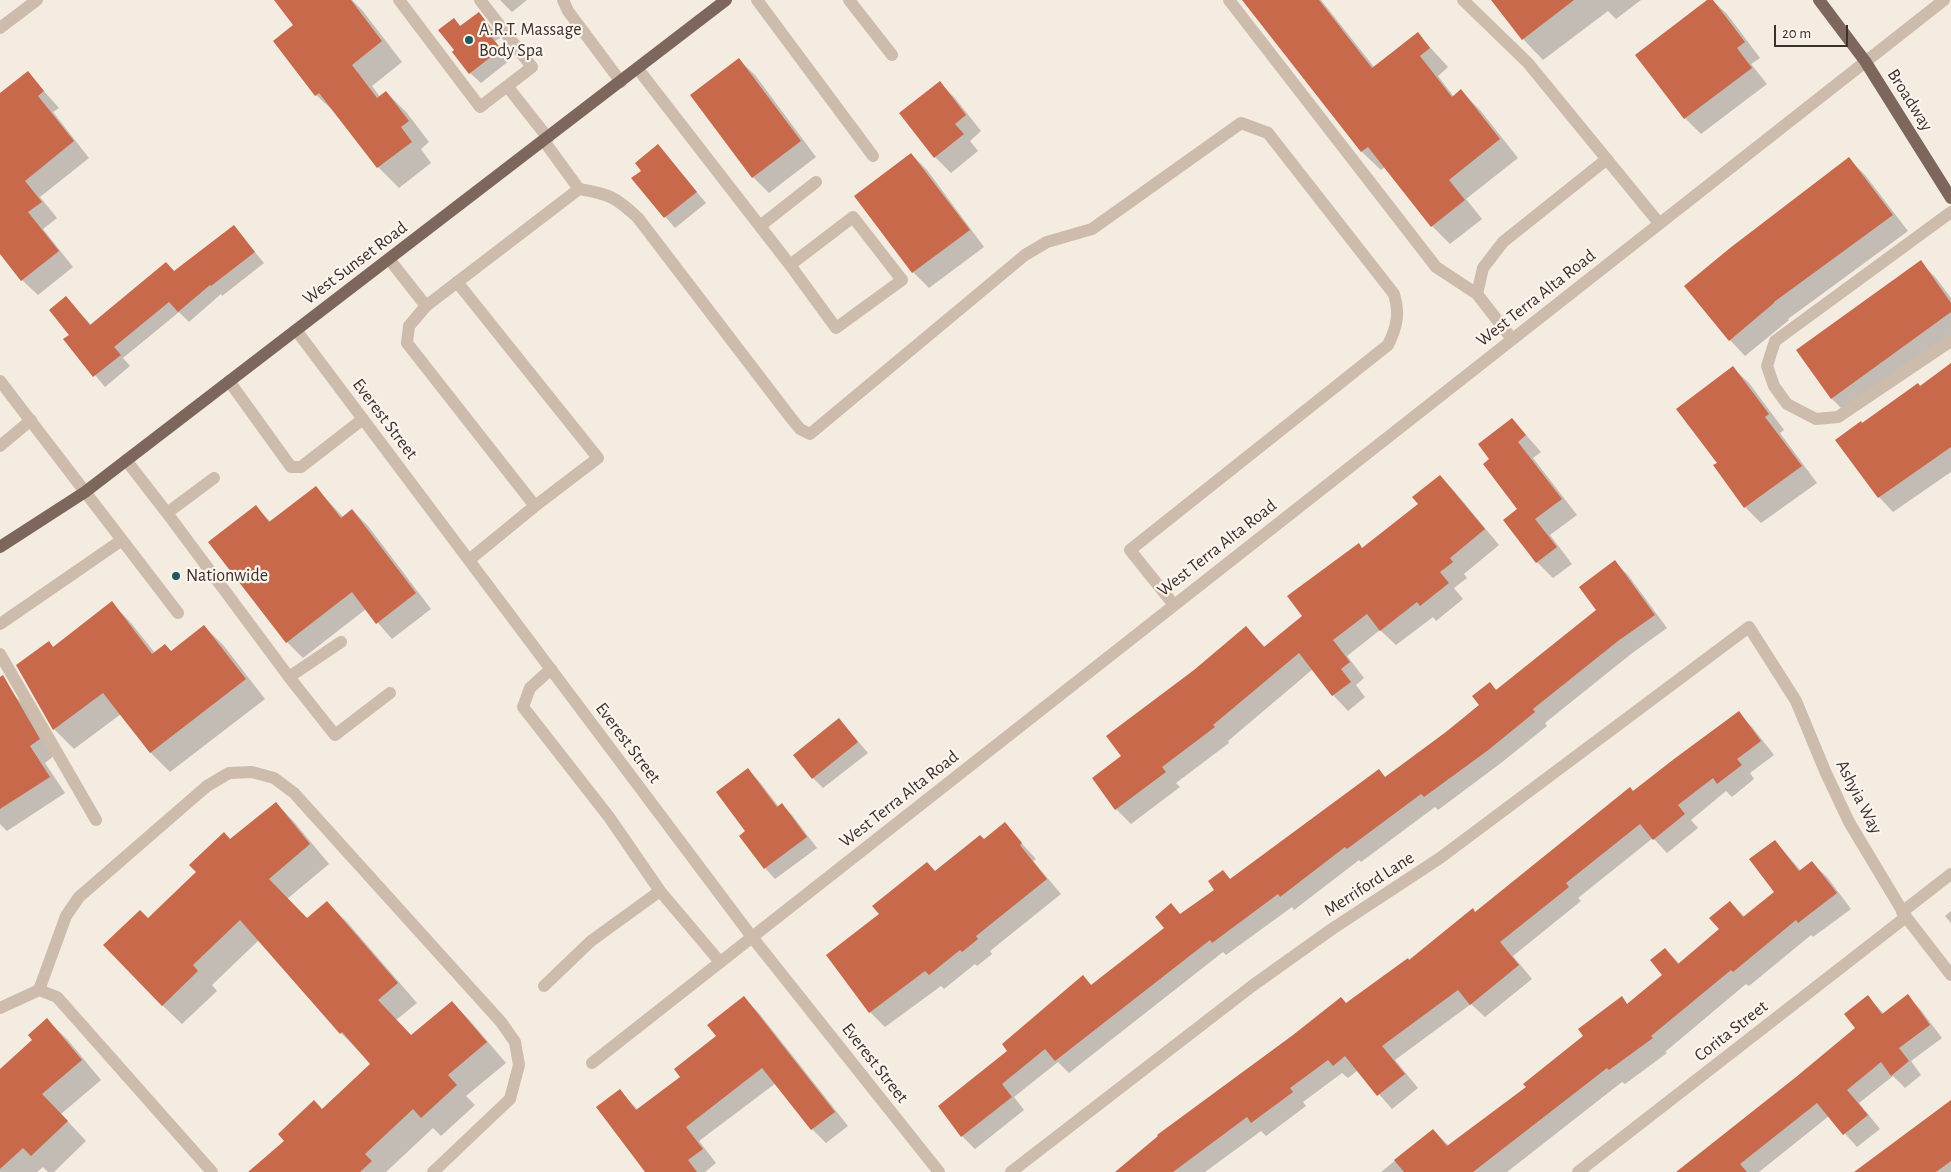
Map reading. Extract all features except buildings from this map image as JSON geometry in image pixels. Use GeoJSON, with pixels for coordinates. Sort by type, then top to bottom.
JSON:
{"type":"FeatureCollection","features":[{"type":"Feature","properties":{"kind":"main road","name":"West Sunset Road"},"geometry":{"type":"LineString","coordinates":[[0,547],[85,492],[726,0]]}},
{"type":"Feature","properties":{"kind":"main road","name":"Broadway"},"geometry":{"type":"LineString","coordinates":[[1819,0],[1865,61],[1951,198]]}},
{"type":"Feature","properties":{"kind":"street"},"geometry":{"type":"LineString","coordinates":[[0,28],[37,0]]}},
{"type":"Feature","properties":{"kind":"street"},"geometry":{"type":"LineString","coordinates":[[399,0],[480,107],[532,67],[480,0]]}},
{"type":"Feature","properties":{"kind":"street"},"geometry":{"type":"LineString","coordinates":[[563,0],[568,12],[621,82]]}},
{"type":"Feature","properties":{"kind":"street"},"geometry":{"type":"LineString","coordinates":[[757,0],[873,156]]}},
{"type":"Feature","properties":{"kind":"street"},"geometry":{"type":"LineString","coordinates":[[850,0],[892,55]]}},
{"type":"Feature","properties":{"kind":"street"},"geometry":{"type":"LineString","coordinates":[[1229,0],[1436,267],[1477,294],[1512,339]]}},
{"type":"Feature","properties":{"kind":"street"},"geometry":{"type":"LineString","coordinates":[[1462,0],[1528,63],[1659,223]]}},
{"type":"Feature","properties":{"kind":"street","name":"West Terra Alta Road"},"geometry":{"type":"LineString","coordinates":[[592,1063],[1944,0]]}},
{"type":"Feature","properties":{"kind":"street"},"geometry":{"type":"LineString","coordinates":[[638,69],[790,265],[836,328],[902,280],[853,216],[790,265]]}},
{"type":"Feature","properties":{"kind":"street"},"geometry":{"type":"LineString","coordinates":[[507,86],[546,139],[579,189]]}},
{"type":"Feature","properties":{"kind":"street"},"geometry":{"type":"LineString","coordinates":[[535,506],[407,343],[410,326],[426,306],[579,189],[600,192],[620,201],[638,218],[791,418],[800,429],[810,434],[1025,255],[1046,242],[1092,229],[1240,123],[1268,133],[1394,294],[1398,307],[1398,319],[1395,331],[1388,345],[1130,550],[1174,605]]}},
{"type":"Feature","properties":{"kind":"street"},"geometry":{"type":"LineString","coordinates":[[1477,294],[1483,268],[1503,242],[1606,158]]}},
{"type":"Feature","properties":{"kind":"street"},"geometry":{"type":"LineString","coordinates":[[760,226],[816,182]]}},
{"type":"Feature","properties":{"kind":"street"},"geometry":{"type":"LineString","coordinates":[[1951,212],[1775,341],[1767,366],[1774,386],[1787,404],[1816,419],[1838,417],[1951,341]]}},
{"type":"Feature","properties":{"kind":"street"},"geometry":{"type":"LineString","coordinates":[[389,259],[426,306]]}},
{"type":"Feature","properties":{"kind":"street"},"geometry":{"type":"LineString","coordinates":[[457,282],[598,458],[469,560]]}},
{"type":"Feature","properties":{"kind":"street","name":"Everest Street"},"geometry":{"type":"LineString","coordinates":[[296,330],[752,937],[939,1172]]}},
{"type":"Feature","properties":{"kind":"street"},"geometry":{"type":"LineString","coordinates":[[0,381],[178,613]]}},
{"type":"Feature","properties":{"kind":"street"},"geometry":{"type":"LineString","coordinates":[[229,381],[291,467],[301,467],[363,419]]}},
{"type":"Feature","properties":{"kind":"street"},"geometry":{"type":"LineString","coordinates":[[0,446],[30,420]]}},
{"type":"Feature","properties":{"kind":"street"},"geometry":{"type":"LineString","coordinates":[[126,460],[289,677],[335,735],[390,693]]}},
{"type":"Feature","properties":{"kind":"street"},"geometry":{"type":"LineString","coordinates":[[167,513],[214,478]]}},
{"type":"Feature","properties":{"kind":"street"},"geometry":{"type":"LineString","coordinates":[[0,624],[122,540]]}},
{"type":"Feature","properties":{"kind":"street","name":"Ashyia Way"},"geometry":{"type":"LineString","coordinates":[[1749,627],[1796,701],[1825,771],[1849,822],[1904,914],[1951,975]]}},
{"type":"Feature","properties":{"kind":"street","name":"Merriford Lane"},"geometry":{"type":"LineString","coordinates":[[1011,1172],[1252,986],[1332,929],[1440,858],[1749,627]]}},
{"type":"Feature","properties":{"kind":"street"},"geometry":{"type":"LineString","coordinates":[[289,677],[342,642]]}},
{"type":"Feature","properties":{"kind":"street"},"geometry":{"type":"LineString","coordinates":[[0,654],[96,820]]}},
{"type":"Feature","properties":{"kind":"street"},"geometry":{"type":"LineString","coordinates":[[551,669],[530,688],[522,708],[609,817],[660,891],[720,962]]}},
{"type":"Feature","properties":{"kind":"street"},"geometry":{"type":"LineString","coordinates":[[0,1008],[39,990],[66,916],[80,896],[207,786],[229,773],[252,772],[274,778],[294,792],[501,1022],[515,1042],[519,1065],[510,1099],[433,1172]]}},
{"type":"Feature","properties":{"kind":"street","name":"Corita Street"},"geometry":{"type":"LineString","coordinates":[[1578,1172],[1904,914],[1951,874]]}},
{"type":"Feature","properties":{"kind":"street"},"geometry":{"type":"LineString","coordinates":[[544,986],[591,941],[660,891]]}},
{"type":"Feature","properties":{"kind":"street"},"geometry":{"type":"LineString","coordinates":[[39,990],[57,997],[212,1172]]}},
{"type":"Feature","properties":{"kind":"place","name":"A.R.T. Massage Body Spa"},"geometry":{"type":"Point","coordinates":[469,40]}},
{"type":"Feature","properties":{"kind":"place","name":"Nationwide"},"geometry":{"type":"Point","coordinates":[176,576]}}]}
